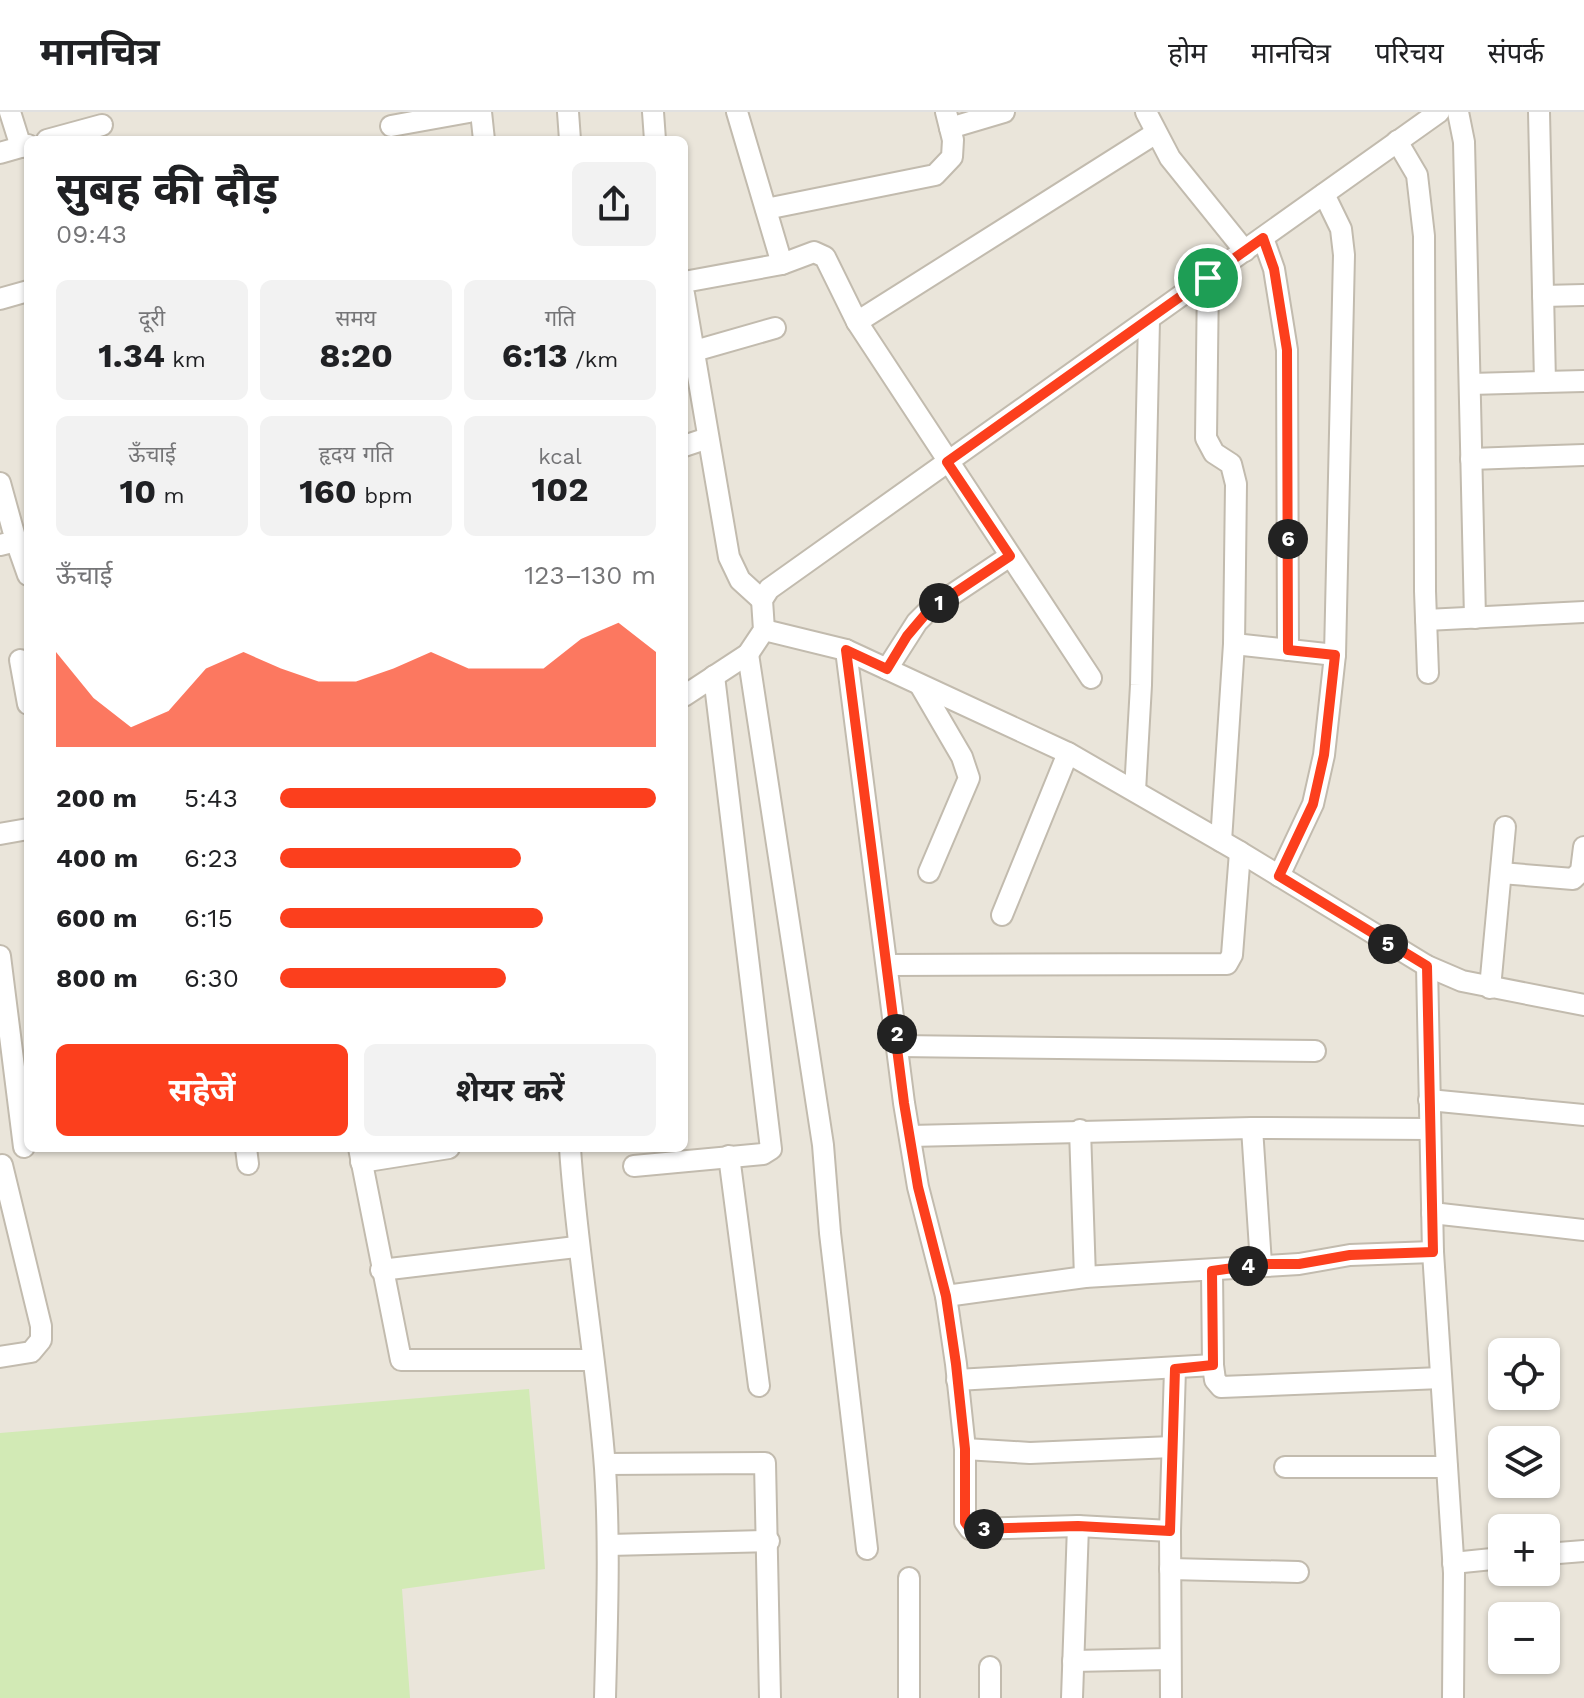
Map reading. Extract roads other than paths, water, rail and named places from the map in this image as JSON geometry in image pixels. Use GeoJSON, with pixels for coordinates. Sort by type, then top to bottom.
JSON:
{"type":"FeatureCollection","features":[{"type":"Feature","properties":{"kind":"street"},"geometry":{"type":"LineString","coordinates":[[0,153],[24,146],[10,112]]}},
{"type":"Feature","properties":{"kind":"street"},"geometry":{"type":"LineString","coordinates":[[391,126],[469,112]]}},
{"type":"Feature","properties":{"kind":"street"},"geometry":{"type":"LineString","coordinates":[[481,112],[484,136]]}},
{"type":"Feature","properties":{"kind":"street"},"geometry":{"type":"LineString","coordinates":[[568,112],[570,136]]}},
{"type":"Feature","properties":{"kind":"street"},"geometry":{"type":"LineString","coordinates":[[653,112],[655,136]]}},
{"type":"Feature","properties":{"kind":"street"},"geometry":{"type":"LineString","coordinates":[[737,112],[782,264]]}},
{"type":"Feature","properties":{"kind":"street"},"geometry":{"type":"LineString","coordinates":[[766,209],[935,175],[952,157],[948,120],[1004,112]]}},
{"type":"Feature","properties":{"kind":"street"},"geometry":{"type":"LineString","coordinates":[[1146,112],[1189,184],[1245,251]]}},
{"type":"Feature","properties":{"kind":"street"},"geometry":{"type":"LineString","coordinates":[[688,693],[748,654],[764,630],[762,600],[769,589],[1439,112]]}},
{"type":"Feature","properties":{"kind":"street"},"geometry":{"type":"LineString","coordinates":[[1458,112],[1464,142],[1475,618]]}},
{"type":"Feature","properties":{"kind":"street"},"geometry":{"type":"LineString","coordinates":[[1539,112],[1545,382]]}},
{"type":"Feature","properties":{"kind":"street"},"geometry":{"type":"LineString","coordinates":[[63,136],[102,126]]}},
{"type":"Feature","properties":{"kind":"street"},"geometry":{"type":"LineString","coordinates":[[857,322],[1156,133]]}},
{"type":"Feature","properties":{"kind":"street"},"geometry":{"type":"LineString","coordinates":[[1397,141],[1417,175],[1423,222],[1428,673]]}},
{"type":"Feature","properties":{"kind":"street"},"geometry":{"type":"LineString","coordinates":[[1279,876],[1313,804],[1324,755],[1335,655],[1344,255],[1341,229],[1324,194]]}},
{"type":"Feature","properties":{"kind":"street"},"geometry":{"type":"LineString","coordinates":[[1263,238],[1274,269],[1287,350],[1288,650]]}},
{"type":"Feature","properties":{"kind":"street"},"geometry":{"type":"LineString","coordinates":[[688,281],[782,264],[814,252],[825,257],[857,322],[1091,678]]}},
{"type":"Feature","properties":{"kind":"street"},"geometry":{"type":"LineString","coordinates":[[1208,278],[1206,438],[1214,453],[1231,464],[1236,484],[1234,644],[1221,841]]}},
{"type":"Feature","properties":{"kind":"street"},"geometry":{"type":"LineString","coordinates":[[0,299],[24,292]]}},
{"type":"Feature","properties":{"kind":"street"},"geometry":{"type":"LineString","coordinates":[[1543,296],[1584,295]]}},
{"type":"Feature","properties":{"kind":"street"},"geometry":{"type":"LineString","coordinates":[[1135,791],[1141,685],[1149,320]]}},
{"type":"Feature","properties":{"kind":"street"},"geometry":{"type":"LineString","coordinates":[[762,600],[740,580],[729,557],[690,352],[775,328]]}},
{"type":"Feature","properties":{"kind":"street"},"geometry":{"type":"LineString","coordinates":[[1470,384],[1584,381]]}},
{"type":"Feature","properties":{"kind":"street"},"geometry":{"type":"LineString","coordinates":[[688,445],[708,438]]}},
{"type":"Feature","properties":{"kind":"street"},"geometry":{"type":"LineString","coordinates":[[1471,459],[1584,455]]}},
{"type":"Feature","properties":{"kind":"street"},"geometry":{"type":"LineString","coordinates":[[0,483],[8,543],[24,569]]}},
{"type":"Feature","properties":{"kind":"street"},"geometry":{"type":"LineString","coordinates":[[887,669],[912,629],[929,610],[1010,556]]}},
{"type":"Feature","properties":{"kind":"street"},"geometry":{"type":"LineString","coordinates":[[1426,620],[1584,612]]}},
{"type":"Feature","properties":{"kind":"street"},"geometry":{"type":"LineString","coordinates":[[764,630],[846,650],[1068,753],[1240,852],[1427,966],[1490,988],[1584,1005]]}},
{"type":"Feature","properties":{"kind":"street"},"geometry":{"type":"LineString","coordinates":[[1234,644],[1335,655]]}},
{"type":"Feature","properties":{"kind":"street"},"geometry":{"type":"LineString","coordinates":[[846,650],[910,1136],[918,1187],[946,1296],[965,1449],[965,1522],[970,1529],[1078,1526],[1170,1531]]}},
{"type":"Feature","properties":{"kind":"street"},"geometry":{"type":"LineString","coordinates":[[748,654],[823,1145],[830,1233],[867,1549]]}},
{"type":"Feature","properties":{"kind":"street"},"geometry":{"type":"LineString","coordinates":[[16,661],[24,690]]}},
{"type":"Feature","properties":{"kind":"street"},"geometry":{"type":"LineString","coordinates":[[634,1166],[763,1154],[772,1145],[714,676]]}},
{"type":"Feature","properties":{"kind":"street"},"geometry":{"type":"LineString","coordinates":[[920,685],[962,757],[969,778],[929,872]]}},
{"type":"Feature","properties":{"kind":"street"},"geometry":{"type":"LineString","coordinates":[[1002,915],[1068,753]]}},
{"type":"Feature","properties":{"kind":"street"},"geometry":{"type":"LineString","coordinates":[[1490,988],[1505,827]]}},
{"type":"Feature","properties":{"kind":"street"},"geometry":{"type":"LineString","coordinates":[[0,834],[24,830]]}},
{"type":"Feature","properties":{"kind":"street"},"geometry":{"type":"LineString","coordinates":[[1501,873],[1573,879],[1581,871],[1584,847]]}},
{"type":"Feature","properties":{"kind":"street"},"geometry":{"type":"LineString","coordinates":[[888,965],[1227,964],[1232,955],[1240,852]]}},
{"type":"Feature","properties":{"kind":"street"},"geometry":{"type":"LineString","coordinates":[[0,956],[24,1131]]}},
{"type":"Feature","properties":{"kind":"street"},"geometry":{"type":"LineString","coordinates":[[1427,966],[1433,1252],[1453,1563],[1453,1698]]}},
{"type":"Feature","properties":{"kind":"street"},"geometry":{"type":"LineString","coordinates":[[898,1046],[1315,1051]]}},
{"type":"Feature","properties":{"kind":"street"},"geometry":{"type":"LineString","coordinates":[[1429,1100],[1584,1115]]}},
{"type":"Feature","properties":{"kind":"street"},"geometry":{"type":"LineString","coordinates":[[1252,1128],[1261,1264]]}},
{"type":"Feature","properties":{"kind":"street"},"geometry":{"type":"LineString","coordinates":[[910,1136],[1080,1130],[1430,1129]]}},
{"type":"Feature","properties":{"kind":"street"},"geometry":{"type":"LineString","coordinates":[[1080,1130],[1085,1277]]}},
{"type":"Feature","properties":{"kind":"street"},"geometry":{"type":"LineString","coordinates":[[0,1357],[31,1352],[41,1340],[41,1326],[1,1165],[24,1148]]}},
{"type":"Feature","properties":{"kind":"street"},"geometry":{"type":"LineString","coordinates":[[398,1152],[360,1155],[397,1352],[403,1362],[591,1360]]}},
{"type":"Feature","properties":{"kind":"street"},"geometry":{"type":"LineString","coordinates":[[570,1152],[576,1247],[605,1464],[609,1545],[605,1698]]}},
{"type":"Feature","properties":{"kind":"street"},"geometry":{"type":"LineString","coordinates":[[729,1156],[759,1386]]}},
{"type":"Feature","properties":{"kind":"street"},"geometry":{"type":"LineString","coordinates":[[1432,1213],[1584,1230]]}},
{"type":"Feature","properties":{"kind":"street"},"geometry":{"type":"LineString","coordinates":[[381,1270],[576,1247]]}},
{"type":"Feature","properties":{"kind":"street"},"geometry":{"type":"LineString","coordinates":[[946,1296],[1085,1277],[1212,1271],[1261,1264],[1433,1252]]}},
{"type":"Feature","properties":{"kind":"street"},"geometry":{"type":"LineString","coordinates":[[1212,1271],[1213,1365],[1215,1380],[1224,1388],[1441,1378]]}},
{"type":"Feature","properties":{"kind":"street"},"geometry":{"type":"LineString","coordinates":[[957,1380],[1213,1365]]}},
{"type":"Feature","properties":{"kind":"street"},"geometry":{"type":"LineString","coordinates":[[1171,1698],[1170,1531],[1175,1369]]}},
{"type":"Feature","properties":{"kind":"street"},"geometry":{"type":"LineString","coordinates":[[965,1449],[1030,1453],[1172,1447]]}},
{"type":"Feature","properties":{"kind":"street"},"geometry":{"type":"LineString","coordinates":[[605,1464],[762,1460],[767,1467],[770,1698]]}},
{"type":"Feature","properties":{"kind":"street"},"geometry":{"type":"LineString","coordinates":[[1285,1467],[1447,1467]]}},
{"type":"Feature","properties":{"kind":"street"},"geometry":{"type":"LineString","coordinates":[[1072,1698],[1078,1526]]}},
{"type":"Feature","properties":{"kind":"street"},"geometry":{"type":"LineString","coordinates":[[609,1545],[769,1541]]}},
{"type":"Feature","properties":{"kind":"street"},"geometry":{"type":"LineString","coordinates":[[1560,1553],[1584,1551]]}},
{"type":"Feature","properties":{"kind":"street"},"geometry":{"type":"LineString","coordinates":[[1453,1563],[1488,1559]]}},
{"type":"Feature","properties":{"kind":"street"},"geometry":{"type":"LineString","coordinates":[[1170,1569],[1298,1572]]}},
{"type":"Feature","properties":{"kind":"street"},"geometry":{"type":"LineString","coordinates":[[909,1578],[909,1698]]}},
{"type":"Feature","properties":{"kind":"street"},"geometry":{"type":"LineString","coordinates":[[1073,1661],[1170,1659]]}},
{"type":"Feature","properties":{"kind":"street"},"geometry":{"type":"LineString","coordinates":[[990,1667],[990,1698]]}}]}
